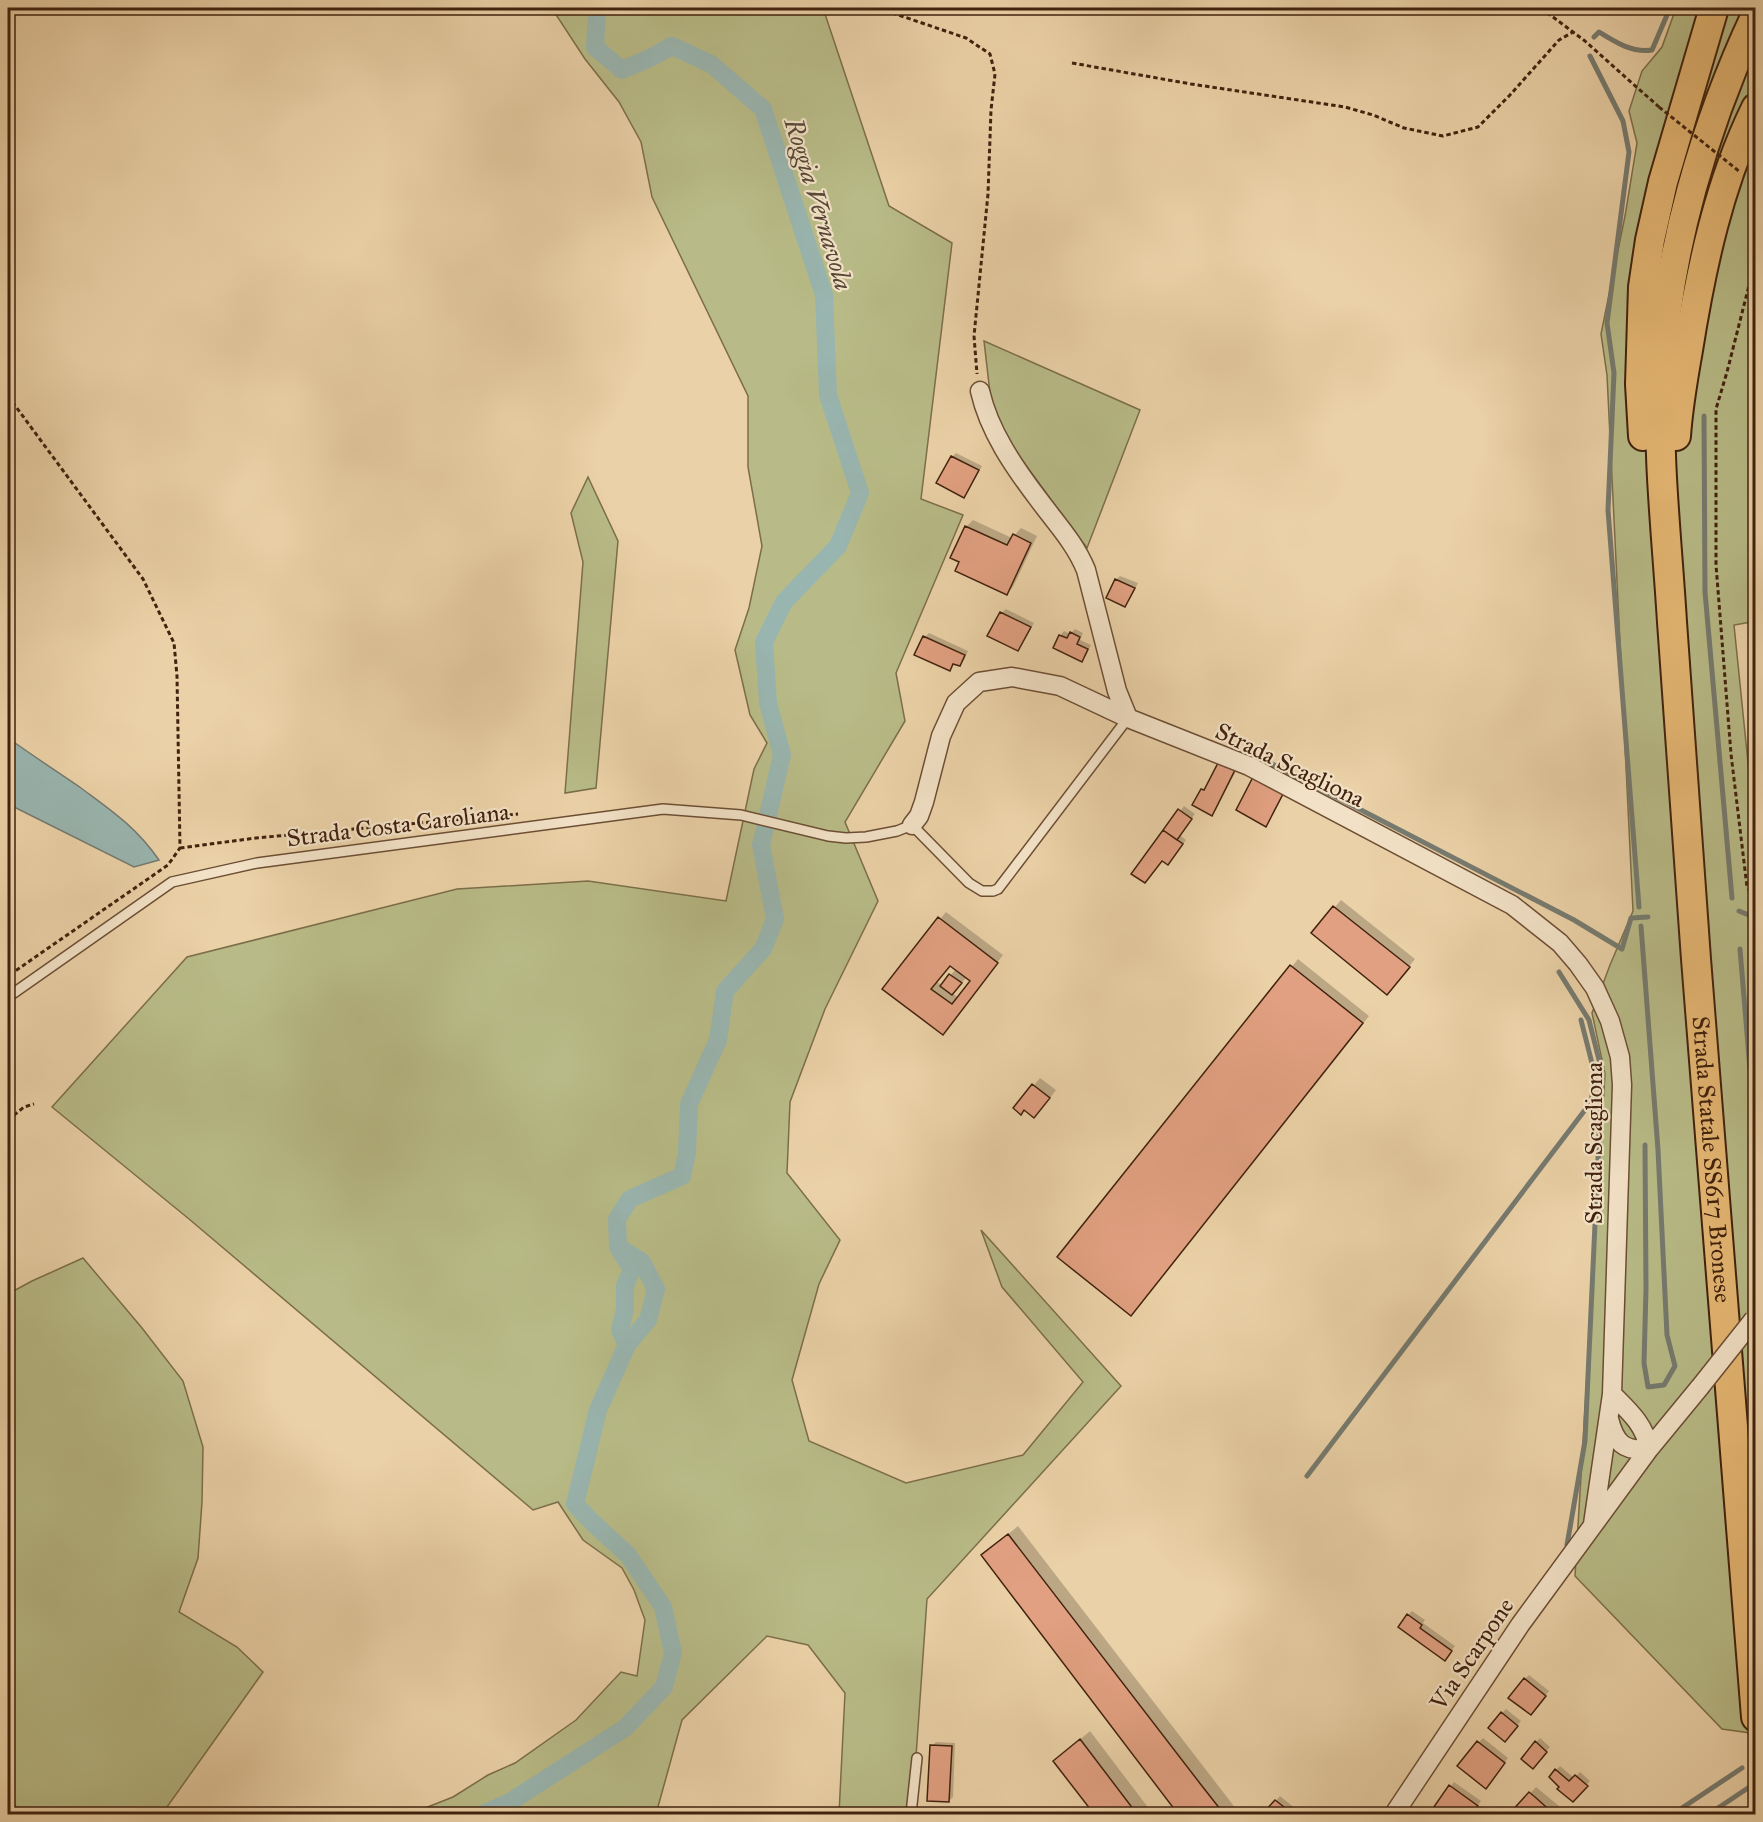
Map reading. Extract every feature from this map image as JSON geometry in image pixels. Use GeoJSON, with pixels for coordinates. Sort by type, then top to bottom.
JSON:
{"type":"FeatureCollection","features":[{"type":"Feature","properties":{"kind":"main road"},"geometry":{"type":"LineString","coordinates":[[1671,603],[1650,520],[1644,471],[1640,384],[1643,287],[1650,240],[1663,182],[1714,8]]}},
{"type":"Feature","properties":{"kind":"main road"},"geometry":{"type":"LineString","coordinates":[[1671,603],[1660,416],[1666,316],[1691,191],[1701,155],[1717,107],[1755,15]]}},
{"type":"Feature","properties":{"kind":"main road"},"geometry":{"type":"LineString","coordinates":[[1671,603],[1677,425],[1690,338],[1701,278],[1720,203],[1755,108]]}},
{"type":"Feature","properties":{"kind":"main road","name":"Strada Statale SS617 Bronese"},"geometry":{"type":"LineString","coordinates":[[1671,603],[1680,752],[1755,1717]]}},
{"type":"Feature","properties":{"kind":"street"},"geometry":{"type":"LineString","coordinates":[[980,390],[984,410],[997,438],[1037,498],[1074,545],[1086,570],[1117,692],[1128,718]]}},
{"type":"Feature","properties":{"kind":"street","name":"Strada Scagliona"},"geometry":{"type":"LineString","coordinates":[[912,825],[919,816],[941,736],[956,703],[979,682],[1012,676],[1059,686],[1128,718],[1249,766],[1512,905],[1560,943],[1594,988],[1610,1021],[1621,1066],[1622,1114],[1612,1394],[1593,1524]]}},
{"type":"Feature","properties":{"kind":"street","name":"Via Scarpone"},"geometry":{"type":"LineString","coordinates":[[1394,1815],[1520,1625],[1593,1524],[1649,1449],[1755,1318]]}},
{"type":"Feature","properties":{"kind":"street"},"geometry":{"type":"LineString","coordinates":[[1609,1418],[1615,1437],[1622,1445],[1631,1450],[1649,1449],[1639,1422],[1612,1394]]}},
{"type":"Feature","properties":{"kind":"street"},"geometry":{"type":"LineString","coordinates":[[1639,1422],[1660,1423],[1674,1419]]}},
{"type":"Feature","properties":{"kind":"lane"},"geometry":{"type":"LineString","coordinates":[[912,825],[969,883],[982,891],[998,889],[1128,718]]}},
{"type":"Feature","properties":{"kind":"lane","name":"Strada Costa Caroliana"},"geometry":{"type":"LineString","coordinates":[[8,997],[172,882],[257,863],[663,809],[741,815],[828,836],[866,837],[897,831],[912,825]]}},
{"type":"Feature","properties":{"kind":"lane"},"geometry":{"type":"LineString","coordinates":[[911,1815],[917,1758]]}},
{"type":"Feature","properties":{"kind":"path"},"geometry":{"type":"LineString","coordinates":[[878,8],[966,38],[990,54],[995,74],[991,110],[988,194],[974,336],[975,365],[980,390]]}},
{"type":"Feature","properties":{"kind":"path"},"geometry":{"type":"LineString","coordinates":[[1541,8],[1573,32],[1659,107],[1740,172]]}},
{"type":"Feature","properties":{"kind":"path"},"geometry":{"type":"LineString","coordinates":[[1072,63],[1345,107],[1373,115],[1404,128],[1443,136],[1478,127],[1559,40],[1573,32]]}},
{"type":"Feature","properties":{"kind":"path"},"geometry":{"type":"LineString","coordinates":[[1755,258],[1716,409],[1716,565],[1731,754],[1747,887],[1755,900]]}},
{"type":"Feature","properties":{"kind":"path"},"geometry":{"type":"LineString","coordinates":[[8,396],[143,579],[174,643],[177,675],[180,848],[168,865],[8,976]]}},
{"type":"Feature","properties":{"kind":"path"},"geometry":{"type":"LineString","coordinates":[[180,848],[315,832],[527,813]]}},
{"type":"Feature","properties":{"kind":"path"},"geometry":{"type":"LineString","coordinates":[[8,1120],[24,1107],[34,1104]]}},
{"type":"Feature","properties":{"kind":"green space"},"geometry":{"type":"Polygon","coordinates":[[[546,8],[823,8],[889,206],[952,243],[921,499],[963,515],[896,673],[905,721],[845,822],[878,901],[825,1009],[790,1102],[787,1173],[840,1240],[819,1284],[792,1380],[809,1441],[906,1483],[1023,1455],[1083,1382],[1002,1287],[981,1230],[1121,1386],[927,1599],[912,1814],[839,1814],[845,1693],[808,1645],[767,1636],[682,1720],[656,1814],[410,1814],[453,1797],[488,1775],[515,1763],[576,1720],[621,1672],[637,1676],[645,1620],[634,1590],[622,1568],[583,1540],[558,1502],[533,1510],[189,1219],[52,1107],[187,957],[457,889],[588,881],[726,901],[754,769],[767,743],[750,715],[735,650],[749,608],[762,546],[748,467],[748,396],[652,197],[641,142],[619,102],[585,59],[555,13],[546,8]]]}},
{"type":"Feature","properties":{"kind":"green space"},"geometry":{"type":"Polygon","coordinates":[[[1676,8],[1755,8],[1756,623],[1734,625],[1756,841],[1755,1751],[1750,1733],[1722,1729],[1575,1576],[1605,1074],[1592,1013],[1633,911],[1607,375],[1601,334],[1637,143],[1629,111],[1642,71],[1662,47],[1676,8]]]}},
{"type":"Feature","properties":{"kind":"green space"},"geometry":{"type":"Polygon","coordinates":[[[984,341],[1140,410],[1087,548],[1013,448],[992,410],[984,341]]]}},
{"type":"Feature","properties":{"kind":"green space"},"geometry":{"type":"Polygon","coordinates":[[[588,477],[618,541],[596,788],[565,793],[583,562],[571,513],[588,477]]]}},
{"type":"Feature","properties":{"kind":"green space"},"geometry":{"type":"Polygon","coordinates":[[[83,1258],[183,1381],[203,1447],[198,1558],[179,1612],[237,1647],[263,1672],[162,1814],[18,1814],[18,1808],[8,1800],[8,1294],[83,1258]]]}},
{"type":"Feature","properties":{"kind":"water"},"geometry":{"type":"Polygon","coordinates":[[[8,738],[113,812],[141,838],[159,860],[134,867],[8,804],[8,738]]]}},
{"type":"Feature","properties":{"kind":"building"},"geometry":{"type":"Polygon","coordinates":[[[951,456],[979,470],[964,498],[936,483],[951,456]]]}},
{"type":"Feature","properties":{"kind":"building"},"geometry":{"type":"Polygon","coordinates":[[[965,526],[1007,545],[1013,534],[1031,543],[1007,595],[955,571],[959,562],[950,558],[965,526]]]}},
{"type":"Feature","properties":{"kind":"building"},"geometry":{"type":"Polygon","coordinates":[[[1115,579],[1135,588],[1125,607],[1106,598],[1115,579]]]}},
{"type":"Feature","properties":{"kind":"building"},"geometry":{"type":"Polygon","coordinates":[[[1000,612],[1031,627],[1018,651],[987,636],[1000,612]]]}},
{"type":"Feature","properties":{"kind":"building"},"geometry":{"type":"Polygon","coordinates":[[[1070,632],[1080,637],[1077,644],[1088,649],[1082,662],[1053,648],[1059,635],[1067,638],[1070,632]]]}},
{"type":"Feature","properties":{"kind":"building"},"geometry":{"type":"Polygon","coordinates":[[[923,636],[965,655],[960,666],[953,664],[950,671],[914,655],[923,636]]]}},
{"type":"Feature","properties":{"kind":"building"},"geometry":{"type":"Polygon","coordinates":[[[1220,759],[1236,768],[1212,816],[1192,805],[1201,789],[1204,790],[1220,759]]]}},
{"type":"Feature","properties":{"kind":"building"},"geometry":{"type":"Polygon","coordinates":[[[1253,777],[1283,794],[1266,827],[1236,810],[1253,777]]]}},
{"type":"Feature","properties":{"kind":"building"},"geometry":{"type":"Polygon","coordinates":[[[1178,809],[1192,819],[1177,840],[1163,830],[1178,809]]]}},
{"type":"Feature","properties":{"kind":"building"},"geometry":{"type":"Polygon","coordinates":[[[1163,830],[1183,844],[1168,865],[1162,861],[1145,883],[1131,874],[1163,830]]]}},
{"type":"Feature","properties":{"kind":"building"},"geometry":{"type":"Polygon","coordinates":[[[1333,906],[1410,967],[1387,995],[1311,933],[1333,906]]]}},
{"type":"Feature","properties":{"kind":"building"},"geometry":{"type":"Polygon","coordinates":[[[938,917],[998,963],[943,1035],[882,989],[938,917]],[[950,966],[931,989],[952,1004],[970,981],[950,966]]]}},
{"type":"Feature","properties":{"kind":"building"},"geometry":{"type":"Polygon","coordinates":[[[1290,965],[1363,1023],[1131,1316],[1057,1257],[1290,965]]]}},
{"type":"Feature","properties":{"kind":"building"},"geometry":{"type":"Polygon","coordinates":[[[949,974],[962,983],[952,995],[940,986],[949,974]]]}},
{"type":"Feature","properties":{"kind":"building"},"geometry":{"type":"Polygon","coordinates":[[[1032,1084],[1050,1098],[1034,1118],[1024,1110],[1021,1115],[1013,1108],[1032,1084]]]}},
{"type":"Feature","properties":{"kind":"building"},"geometry":{"type":"Polygon","coordinates":[[[1008,1534],[1224,1814],[1178,1814],[981,1555],[1008,1534]]]}},
{"type":"Feature","properties":{"kind":"building"},"geometry":{"type":"Polygon","coordinates":[[[1407,1614],[1422,1625],[1420,1628],[1452,1651],[1445,1661],[1398,1627],[1407,1614]]]}},
{"type":"Feature","properties":{"kind":"building"},"geometry":{"type":"Polygon","coordinates":[[[1524,1678],[1546,1696],[1531,1715],[1508,1698],[1524,1678]]]}},
{"type":"Feature","properties":{"kind":"building"},"geometry":{"type":"Polygon","coordinates":[[[1501,1712],[1518,1726],[1505,1742],[1488,1728],[1501,1712]]]}},
{"type":"Feature","properties":{"kind":"building"},"geometry":{"type":"Polygon","coordinates":[[[1080,1739],[1137,1814],[1094,1814],[1053,1761],[1080,1739]]]}},
{"type":"Feature","properties":{"kind":"building"},"geometry":{"type":"Polygon","coordinates":[[[1477,1741],[1505,1763],[1486,1789],[1457,1766],[1477,1741]]]}},
{"type":"Feature","properties":{"kind":"building"},"geometry":{"type":"Polygon","coordinates":[[[1535,1741],[1547,1752],[1533,1769],[1521,1759],[1535,1741]]]}},
{"type":"Feature","properties":{"kind":"building"},"geometry":{"type":"Polygon","coordinates":[[[930,1745],[952,1746],[949,1802],[927,1801],[930,1745]]]}},
{"type":"Feature","properties":{"kind":"building"},"geometry":{"type":"Polygon","coordinates":[[[1555,1769],[1569,1781],[1575,1775],[1588,1786],[1573,1802],[1557,1789],[1559,1787],[1549,1777],[1555,1769]]]}},
{"type":"Feature","properties":{"kind":"building"},"geometry":{"type":"Polygon","coordinates":[[[1449,1785],[1478,1806],[1472,1814],[1462,1808],[1457,1814],[1429,1814],[1449,1785]]]}},
{"type":"Feature","properties":{"kind":"building"},"geometry":{"type":"Polygon","coordinates":[[[1529,1792],[1535,1797],[1554,1814],[1509,1814],[1529,1792]]]}},
{"type":"Feature","properties":{"kind":"building"},"geometry":{"type":"Polygon","coordinates":[[[1275,1800],[1293,1814],[1262,1814],[1275,1800]]]}},
{"type":"Feature","properties":{"kind":"waterway","name":"Roggia Vernavola"},"geometry":{"type":"LineString","coordinates":[[483,1814],[510,1802],[625,1728],[664,1687],[673,1653],[663,1607],[628,1555],[575,1504],[598,1410],[627,1345],[648,1320],[656,1289],[642,1262],[618,1247],[617,1219],[630,1199],[682,1176],[687,1153],[689,1104],[718,1040],[725,991],[763,949],[775,919],[761,845],[782,755],[768,703],[764,642],[784,602],[838,546],[860,493],[828,395],[824,295],[763,109],[711,64],[672,46],[622,70],[595,47],[597,8]]}},
{"type":"Feature","properties":{"kind":"waterway"},"geometry":{"type":"LineString","coordinates":[[1594,37],[1599,32],[1631,48],[1652,50],[1670,8]]}},
{"type":"Feature","properties":{"kind":"waterway"},"geometry":{"type":"LineString","coordinates":[[1590,56],[1623,121],[1629,152],[1607,323],[1614,373],[1608,510],[1639,907]]}},
{"type":"Feature","properties":{"kind":"waterway"},"geometry":{"type":"LineString","coordinates":[[1704,416],[1705,592],[1732,898]]}},
{"type":"Feature","properties":{"kind":"waterway"},"geometry":{"type":"LineString","coordinates":[[1247,751],[1574,920],[1622,949],[1631,918],[1648,917]]}},
{"type":"Feature","properties":{"kind":"waterway"},"geometry":{"type":"LineString","coordinates":[[1739,911],[1751,916],[1756,932]]}},
{"type":"Feature","properties":{"kind":"waterway"},"geometry":{"type":"LineString","coordinates":[[1641,926],[1658,1150],[1667,1335],[1675,1366],[1664,1385],[1648,1387],[1644,1363],[1645,1145]]}},
{"type":"Feature","properties":{"kind":"waterway"},"geometry":{"type":"LineString","coordinates":[[1740,949],[1756,1142]]}},
{"type":"Feature","properties":{"kind":"waterway"},"geometry":{"type":"LineString","coordinates":[[1559,972],[1589,1020],[1602,1072],[1585,1441],[1567,1545]]}},
{"type":"Feature","properties":{"kind":"waterway"},"geometry":{"type":"LineString","coordinates":[[1307,1476],[1591,1102],[1595,1075],[1581,1020]]}},
{"type":"Feature","properties":{"kind":"waterway","name":"Roggia Vernavola"},"geometry":{"type":"LineString","coordinates":[[619,1249],[632,1269],[625,1286],[625,1309],[620,1330],[627,1345]]}},
{"type":"Feature","properties":{"kind":"waterway"},"geometry":{"type":"LineString","coordinates":[[1673,1814],[1742,1768]]}},
{"type":"Feature","properties":{"kind":"waterway"},"geometry":{"type":"LineString","coordinates":[[1709,1814],[1751,1786]]}}]}
